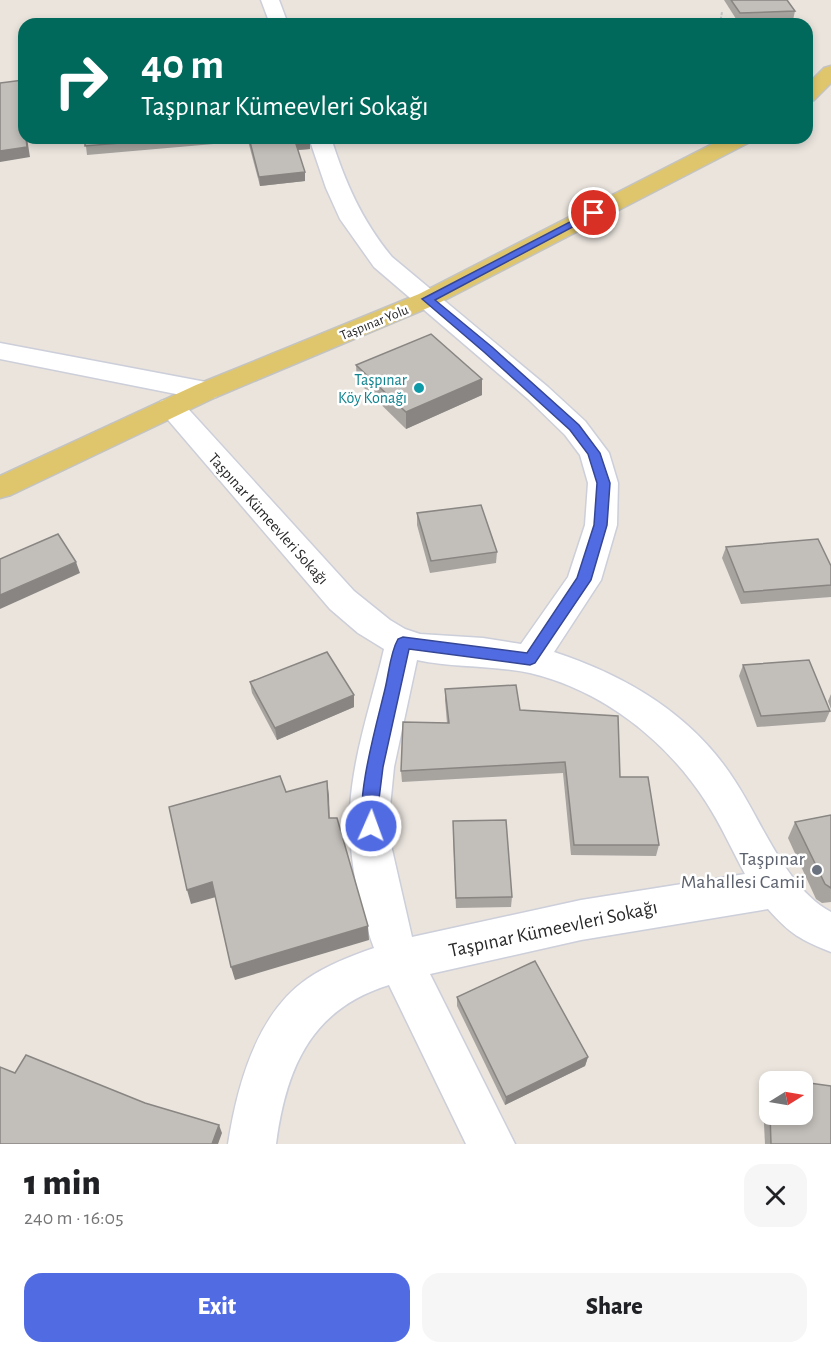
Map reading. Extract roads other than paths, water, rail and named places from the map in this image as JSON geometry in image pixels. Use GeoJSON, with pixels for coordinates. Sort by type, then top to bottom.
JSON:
{"type":"FeatureCollection","features":[{"type":"Feature","properties":{"kind":"main road","name":"Taşpınar Yolu"},"geometry":{"type":"LineString","coordinates":[[0,488],[206,391],[428,299],[728,144]]}},
{"type":"Feature","properties":{"kind":"street"},"geometry":{"type":"LineString","coordinates":[[270,0],[277,18]]}},
{"type":"Feature","properties":{"kind":"street"},"geometry":{"type":"LineString","coordinates":[[322,144],[340,198],[363,240],[383,262],[488,349],[574,428],[594,453],[603,483],[601,525],[584,580],[530,659]]}},
{"type":"Feature","properties":{"kind":"street"},"geometry":{"type":"LineString","coordinates":[[0,351],[206,391]]}},
{"type":"Feature","properties":{"kind":"street","name":"Taşpınar Kümeevleri Sokağı"},"geometry":{"type":"LineString","coordinates":[[171,407],[342,600],[373,627],[403,643],[530,659],[580,674],[621,694],[666,729],[695,756],[721,792],[777,889],[802,916],[825,931],[831,932]]}},
{"type":"Feature","properties":{"kind":"street"},"geometry":{"type":"LineString","coordinates":[[403,643],[375,767],[370,807],[371,845],[387,927],[400,961],[488,1143]]}},
{"type":"Feature","properties":{"kind":"street","name":"Taşpınar Kümeevleri Sokağı"},"geometry":{"type":"LineString","coordinates":[[252,1144],[264,1080],[282,1041],[308,1007],[340,983],[400,961],[548,925],[639,908],[777,889]]}},
{"type":"Feature","properties":{"kind":"place","name":"Taşpınar Köy Konağı"},"geometry":{"type":"Point","coordinates":[419,388]}},
{"type":"Feature","properties":{"kind":"place","name":"Taşpınar Mahallesi Camii"},"geometry":{"type":"Point","coordinates":[817,870]}}]}
